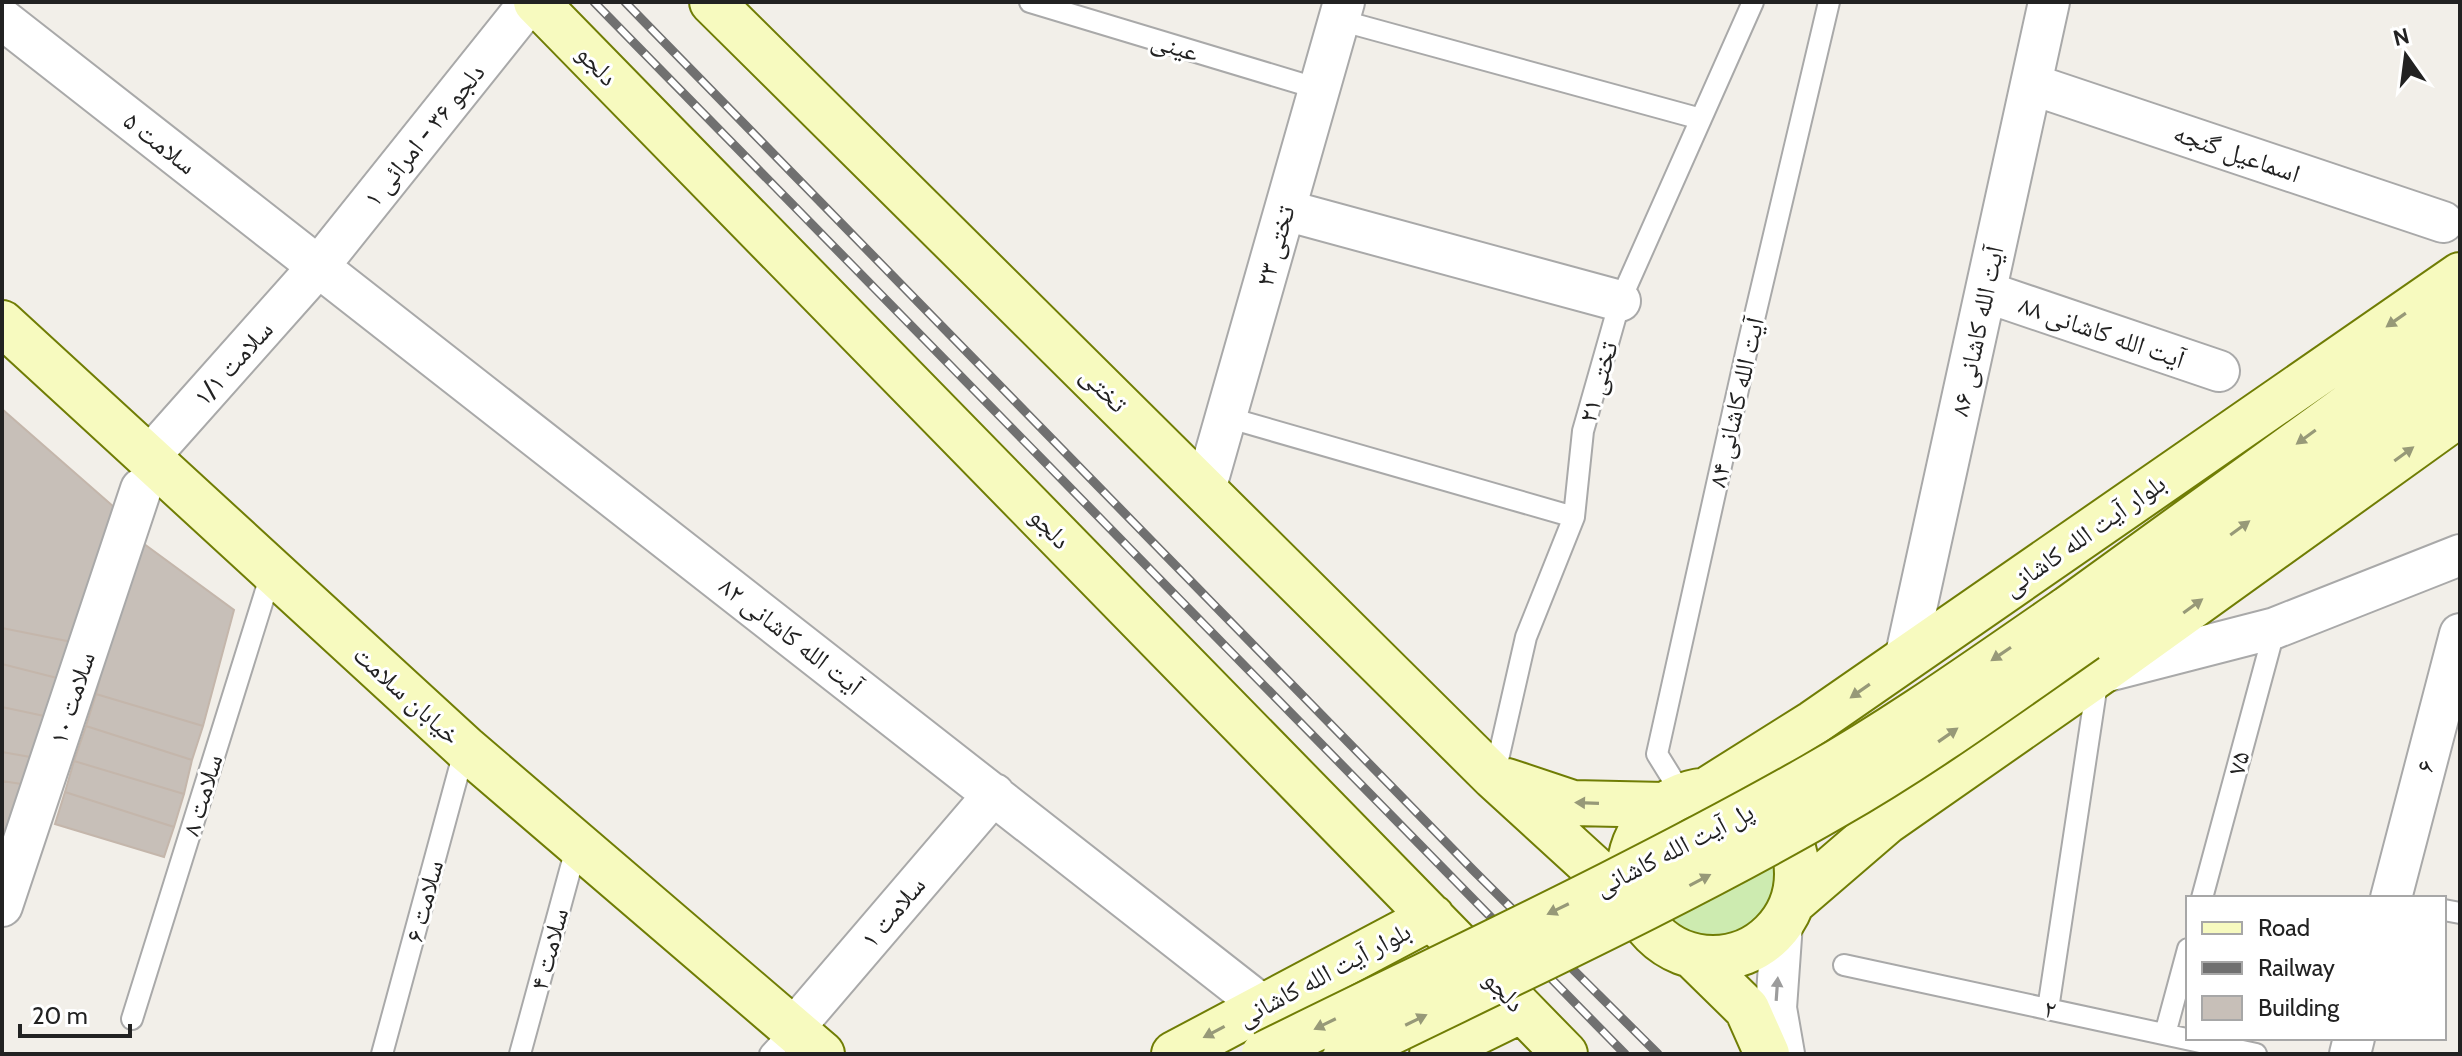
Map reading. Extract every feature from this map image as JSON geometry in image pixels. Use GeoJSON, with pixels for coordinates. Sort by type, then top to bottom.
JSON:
{"type":"FeatureCollection","features":[{"type":"Feature","properties":{"kind":"main road","name":"دلجو"},"geometry":{"type":"LineString","coordinates":[[533,2],[1565,1054]]}},
{"type":"Feature","properties":{"kind":"main road","name":"تختی"},"geometry":{"type":"LineString","coordinates":[[712,2],[1494,777],[1634,905]]}},
{"type":"Feature","properties":{"kind":"main road","name":"بلوار آیت الله کاشانی"},"geometry":{"type":"LineString","coordinates":[[1684,797],[1813,723],[2460,275]]}},
{"type":"Feature","properties":{"kind":"main road","name":"خیابان سلامت"},"geometry":{"type":"LineString","coordinates":[[2,323],[145,474],[272,571],[795,1046]]}},
{"type":"Feature","properties":{"kind":"main road","name":"بلوار آیت الله کاشانی"},"geometry":{"type":"LineString","coordinates":[[1787,912],[2083,641],[2460,325]]}},
{"type":"Feature","properties":{"kind":"main road","name":"بلوار آیت الله کاشانی"},"geometry":{"type":"LineString","coordinates":[[2083,641],[2460,370]]}},
{"type":"Feature","properties":{"kind":"main road","name":"بلوار آیت الله کاشانی"},"geometry":{"type":"LineString","coordinates":[[2083,641],[2460,414]]}},
{"type":"Feature","properties":{"kind":"main road","name":"پل آیت الله کاشانی"},"geometry":{"type":"LineString","coordinates":[[1264,1054],[1665,856],[1815,775],[1906,719],[2083,641]]}},
{"type":"Feature","properties":{"kind":"main road","name":"پل آیت الله کاشانی"},"geometry":{"type":"LineString","coordinates":[[1346,1054],[1698,882],[1835,806],[1928,748],[2083,641]]}},
{"type":"Feature","properties":{"kind":"main road"},"geometry":{"type":"LineString","coordinates":[[1813,723],[1799,748],[1797,777],[1808,803],[1830,821],[1858,828],[1886,822]]}},
{"type":"Feature","properties":{"kind":"main road"},"geometry":{"type":"LineString","coordinates":[[1494,777],[1573,803],[1729,792],[1752,800],[1771,814],[1786,832],[1795,854],[1797,878],[1787,912],[1764,941],[1743,953],[1718,958],[1693,956],[1674,949],[1657,937],[1634,905],[1629,877],[1633,850],[1645,825],[1684,797]]}},
{"type":"Feature","properties":{"kind":"main road","name":"بلوار آیت الله کاشانی"},"geometry":{"type":"LineString","coordinates":[[1174,1054],[1432,917]]}},
{"type":"Feature","properties":{"kind":"main road"},"geometry":{"type":"LineString","coordinates":[[1693,956],[1747,1009],[1767,1054]]}},
{"type":"Feature","properties":{"kind":"main road"},"geometry":{"type":"LineString","coordinates":[[1432,1054],[1470,1045],[1522,1010]]}},
{"type":"Feature","properties":{"kind":"street","name":"دلجو ۳۶ - امرائی ۱"},"geometry":{"type":"LineString","coordinates":[[318,267],[533,2]]}},
{"type":"Feature","properties":{"kind":"street","name":"آیت الله کاشانی ۸۶"},"geometry":{"type":"LineString","coordinates":[[1905,659],[2049,2]]}},
{"type":"Feature","properties":{"kind":"street","name":"تختی ۲۳"},"geometry":{"type":"LineString","coordinates":[[1205,490],[1342,11]]}},
{"type":"Feature","properties":{"kind":"street","name":"سلامت ۵"},"geometry":{"type":"LineString","coordinates":[[2,19],[318,267]]}},
{"type":"Feature","properties":{"kind":"street","name":"اسماعیل گنجه"},"geometry":{"type":"LineString","coordinates":[[2031,84],[2443,222]]}},
{"type":"Feature","properties":{"kind":"street"},"geometry":{"type":"LineString","coordinates":[[1285,210],[1620,301]]}},
{"type":"Feature","properties":{"kind":"street","name":"سلامت ۱/۱"},"geometry":{"type":"LineString","coordinates":[[145,474],[318,267]]}},
{"type":"Feature","properties":{"kind":"street","name":"آیت الله کاشانی ۸۲"},"geometry":{"type":"LineString","coordinates":[[318,267],[1263,1006]]}},
{"type":"Feature","properties":{"kind":"street","name":"آیت الله کاشانی ۸۸"},"geometry":{"type":"LineString","coordinates":[[1986,292],[2219,371]]}},
{"type":"Feature","properties":{"kind":"street","name":"سلامت ۱۰"},"geometry":{"type":"LineString","coordinates":[[2,906],[145,474]]}},
{"type":"Feature","properties":{"kind":"street"},"geometry":{"type":"LineString","coordinates":[[2083,641],[2275,628],[2460,555]]}},
{"type":"Feature","properties":{"kind":"street","name":"۶"},"geometry":{"type":"LineString","coordinates":[[2394,896],[2440,734],[2460,634]]}},
{"type":"Feature","properties":{"kind":"street","name":"سلامت ۱"},"geometry":{"type":"LineString","coordinates":[[795,1046],[994,794]]}},
{"type":"Feature","properties":{"kind":"street"},"geometry":{"type":"LineString","coordinates":[[1784,1054],[1776,1008],[1787,912]]}},
{"type":"Feature","properties":{"kind":"lane","name":"عینی"},"geometry":{"type":"LineString","coordinates":[[1030,2],[1319,89]]}},
{"type":"Feature","properties":{"kind":"lane","name":"تختی ۲۱"},"geometry":{"type":"LineString","coordinates":[[1494,777],[1526,637],[1574,517],[1583,431],[1620,301],[1753,2]]}},
{"type":"Feature","properties":{"kind":"lane","name":"آیت الله کاشانی ۸۴"},"geometry":{"type":"LineString","coordinates":[[1684,797],[1657,754],[1747,349],[1829,2]]}},
{"type":"Feature","properties":{"kind":"lane"},"geometry":{"type":"LineString","coordinates":[[1342,11],[1701,119]]}},
{"type":"Feature","properties":{"kind":"lane"},"geometry":{"type":"LineString","coordinates":[[1226,417],[1574,517]]}},
{"type":"Feature","properties":{"kind":"lane","name":"سلامت ۸"},"geometry":{"type":"LineString","coordinates":[[132,1019],[272,571]]}},
{"type":"Feature","properties":{"kind":"lane","name":"۷۵"},"geometry":{"type":"LineString","coordinates":[[2203,896],[2275,628]]}},
{"type":"Feature","properties":{"kind":"lane"},"geometry":{"type":"LineString","coordinates":[[2048,1009],[2083,641]]}},
{"type":"Feature","properties":{"kind":"lane","name":"سلامت ۶"},"geometry":{"type":"LineString","coordinates":[[382,1054],[465,748]]}},
{"type":"Feature","properties":{"kind":"lane","name":"سلامت ۴"},"geometry":{"type":"LineString","coordinates":[[520,1054],[577,845]]}},
{"type":"Feature","properties":{"kind":"lane"},"geometry":{"type":"LineString","coordinates":[[2165,1034],[2186,956]]}},
{"type":"Feature","properties":{"kind":"lane","name":"۲"},"geometry":{"type":"LineString","coordinates":[[1844,965],[2186,1039]]}},
{"type":"Feature","properties":{"kind":"lane","name":"۲"},"geometry":{"type":"LineString","coordinates":[[2192,1040],[2255,1054]]}},
{"type":"Feature","properties":{"kind":"green space"},"geometry":{"type":"Polygon","coordinates":[[[1712,806],[1779,858],[1781,873],[1771,907],[1754,926],[1731,938],[1704,940],[1684,933],[1666,921],[1655,841],[1679,817],[1712,806]]]}},
{"type":"Feature","properties":{"kind":"building"},"geometry":{"type":"Polygon","coordinates":[[[2,409],[114,507],[72,642],[2,628],[2,409]]]}},
{"type":"Feature","properties":{"kind":"building"},"geometry":{"type":"Polygon","coordinates":[[[136,538],[234,610],[203,726],[96,694],[136,538]]]}},
{"type":"Feature","properties":{"kind":"building"},"geometry":{"type":"Polygon","coordinates":[[[2,628],[72,642],[61,679],[2,664],[2,628]]]}},
{"type":"Feature","properties":{"kind":"building"},"geometry":{"type":"Polygon","coordinates":[[[2,664],[61,679],[49,717],[2,707],[2,664]]]}},
{"type":"Feature","properties":{"kind":"building"},"geometry":{"type":"Polygon","coordinates":[[[96,694],[203,726],[192,760],[86,726],[96,694]]]}},
{"type":"Feature","properties":{"kind":"building"},"geometry":{"type":"Polygon","coordinates":[[[2,707],[49,717],[36,758],[2,752],[2,707]]]}},
{"type":"Feature","properties":{"kind":"building"},"geometry":{"type":"Polygon","coordinates":[[[86,726],[192,760],[184,794],[74,761],[86,726]]]}},
{"type":"Feature","properties":{"kind":"building"},"geometry":{"type":"Polygon","coordinates":[[[2,752],[36,758],[28,785],[2,781],[2,752]]]}},
{"type":"Feature","properties":{"kind":"building"},"geometry":{"type":"Polygon","coordinates":[[[74,761],[184,794],[174,827],[65,792],[74,761]]]}},
{"type":"Feature","properties":{"kind":"building"},"geometry":{"type":"Polygon","coordinates":[[[2,781],[28,785],[13,831],[2,829],[2,781]]]}},
{"type":"Feature","properties":{"kind":"building"},"geometry":{"type":"Polygon","coordinates":[[[65,792],[174,827],[164,857],[55,824],[65,792]]]}},
{"type":"Feature","properties":{"kind":"railway"},"geometry":{"type":"LineString","coordinates":[[594,2],[1625,1054]]}},
{"type":"Feature","properties":{"kind":"railway"},"geometry":{"type":"LineString","coordinates":[[625,2],[1473,870],[1658,1054]]}}]}
